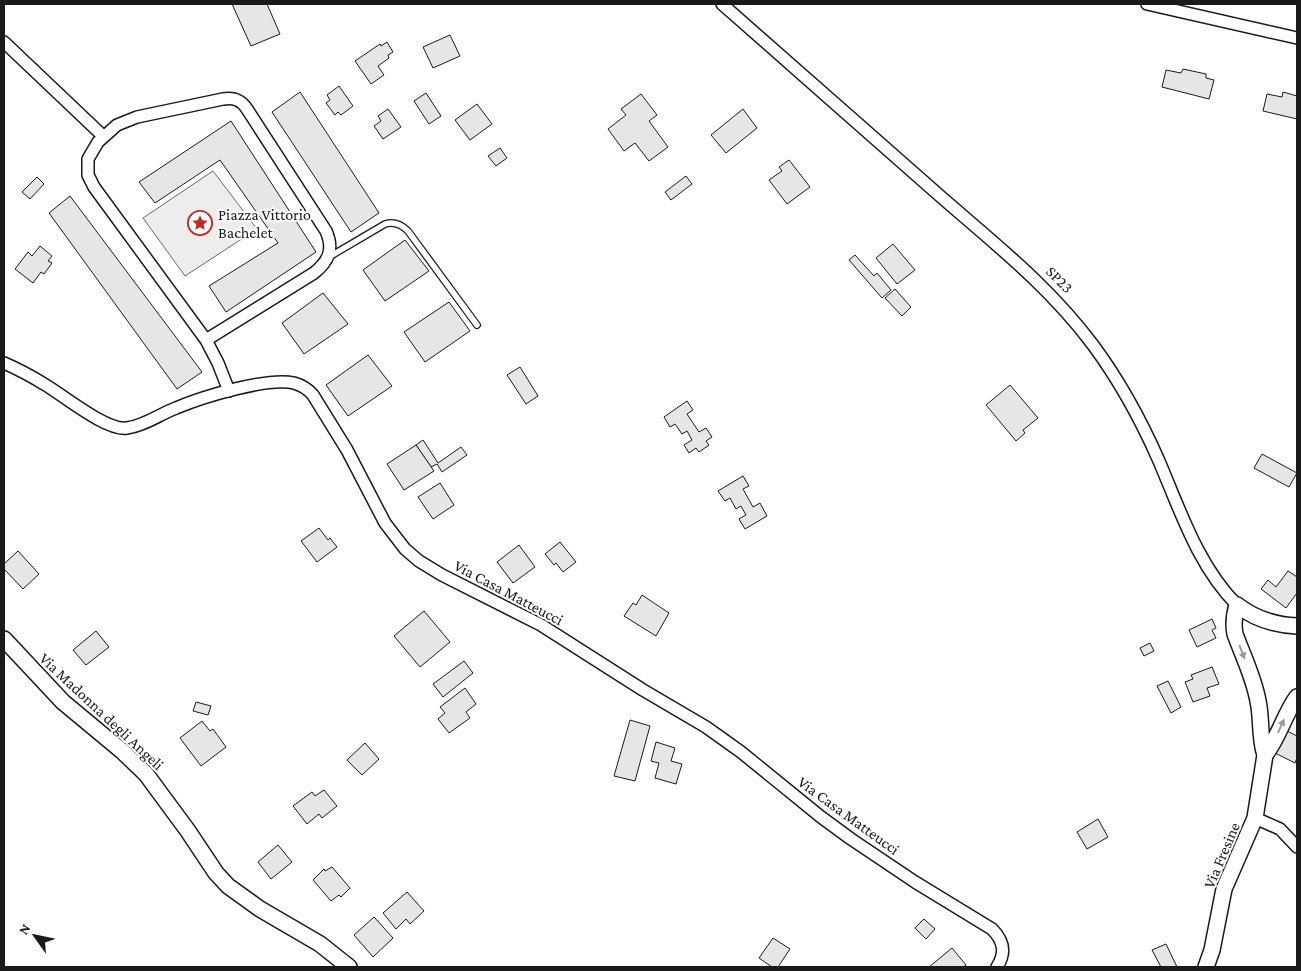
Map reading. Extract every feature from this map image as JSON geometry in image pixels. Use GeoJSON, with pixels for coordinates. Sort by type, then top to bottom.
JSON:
{"type":"FeatureCollection","features":[{"type":"Feature","properties":{"kind":"street","name":"SP23"},"geometry":{"type":"LineString","coordinates":[[722,4],[1024,269],[1066,310],[1095,348],[1132,406],[1202,557],[1218,584],[1237,605],[1253,616],[1269,622],[1297,626]]}},
{"type":"Feature","properties":{"kind":"street"},"geometry":{"type":"LineString","coordinates":[[1147,4],[1297,38]]}},
{"type":"Feature","properties":{"kind":"street"},"geometry":{"type":"LineString","coordinates":[[4,42],[103,136]]}},
{"type":"Feature","properties":{"kind":"street"},"geometry":{"type":"LineString","coordinates":[[206,340],[314,274],[324,265],[329,257],[331,244],[326,231],[247,109],[237,99],[223,99],[131,119],[117,124],[103,136],[93,149],[88,159],[87,170],[89,178],[206,340],[229,391]]}},
{"type":"Feature","properties":{"kind":"street","name":"Via Casa Matteucci"},"geometry":{"type":"LineString","coordinates":[[4,363],[44,383],[106,423],[119,428],[138,425],[188,403],[229,391],[285,382],[296,384],[309,391],[347,450],[380,515],[400,543],[415,558],[435,572],[545,628],[718,735],[842,833],[992,929],[999,936],[1003,945],[1003,953],[997,967]]}},
{"type":"Feature","properties":{"kind":"street"},"geometry":{"type":"LineString","coordinates":[[1237,605],[1234,629],[1258,698],[1262,745],[1265,755]]}},
{"type":"Feature","properties":{"kind":"street","name":"Via Madonna degli Angeli"},"geometry":{"type":"LineString","coordinates":[[4,639],[63,702],[122,751],[146,774],[228,886],[252,904],[320,944],[349,967]]}},
{"type":"Feature","properties":{"kind":"street"},"geometry":{"type":"LineString","coordinates":[[1265,755],[1297,697]]}},
{"type":"Feature","properties":{"kind":"street","name":"Via Fresine"},"geometry":{"type":"LineString","coordinates":[[1206,967],[1212,950],[1218,912],[1226,881],[1255,818],[1265,755]]}},
{"type":"Feature","properties":{"kind":"street"},"geometry":{"type":"LineString","coordinates":[[1255,818],[1280,829],[1297,846]]}},
{"type":"Feature","properties":{"kind":"lane"},"geometry":{"type":"LineString","coordinates":[[329,257],[385,224],[394,222],[400,224],[408,231],[477,325]]}},
{"type":"Feature","properties":{"kind":"shaded area","name":"Piazza Vittorio Bachelet"},"geometry":{"type":"Polygon","coordinates":[[[213,171],[257,229],[185,276],[143,218],[213,171]]]}},
{"type":"Feature","properties":{"kind":"building"},"geometry":{"type":"Polygon","coordinates":[[[232,4],[267,4],[280,34],[251,46],[232,4]]]}},
{"type":"Feature","properties":{"kind":"building"},"geometry":{"type":"Polygon","coordinates":[[[450,35],[460,56],[433,68],[423,47],[450,35]]]}},
{"type":"Feature","properties":{"kind":"building"},"geometry":{"type":"Polygon","coordinates":[[[387,42],[393,52],[388,55],[389,58],[378,66],[384,75],[371,84],[355,61],[380,44],[381,46],[387,42]]]}},
{"type":"Feature","properties":{"kind":"building"},"geometry":{"type":"Polygon","coordinates":[[[1183,69],[1206,74],[1206,78],[1214,80],[1209,99],[1162,87],[1166,70],[1181,73],[1183,69]]]}},
{"type":"Feature","properties":{"kind":"building"},"geometry":{"type":"Polygon","coordinates":[[[339,86],[353,106],[341,115],[338,112],[335,115],[326,103],[330,100],[327,95],[339,86]]]}},
{"type":"Feature","properties":{"kind":"building"},"geometry":{"type":"Polygon","coordinates":[[[300,92],[379,213],[351,232],[272,112],[300,92]]]}},
{"type":"Feature","properties":{"kind":"building"},"geometry":{"type":"Polygon","coordinates":[[[1283,92],[1297,96],[1297,119],[1263,111],[1267,94],[1282,97],[1283,92]]]}},
{"type":"Feature","properties":{"kind":"building"},"geometry":{"type":"Polygon","coordinates":[[[426,93],[441,116],[429,124],[414,101],[426,93]]]}},
{"type":"Feature","properties":{"kind":"building"},"geometry":{"type":"Polygon","coordinates":[[[641,94],[657,115],[649,121],[668,147],[649,161],[635,143],[624,151],[608,129],[626,115],[621,109],[641,94]]]}},
{"type":"Feature","properties":{"kind":"building"},"geometry":{"type":"Polygon","coordinates":[[[477,104],[492,124],[470,140],[455,120],[477,104]]]}},
{"type":"Feature","properties":{"kind":"building"},"geometry":{"type":"Polygon","coordinates":[[[388,109],[401,127],[383,139],[374,126],[381,121],[378,116],[388,109]]]}},
{"type":"Feature","properties":{"kind":"building"},"geometry":{"type":"Polygon","coordinates":[[[743,109],[757,128],[726,153],[711,135],[743,109]]]}},
{"type":"Feature","properties":{"kind":"building"},"geometry":{"type":"Polygon","coordinates":[[[231,121],[316,252],[226,312],[209,286],[278,243],[220,160],[155,203],[139,182],[231,121]]]}},
{"type":"Feature","properties":{"kind":"building"},"geometry":{"type":"Polygon","coordinates":[[[500,148],[507,158],[496,166],[488,156],[500,148]]]}},
{"type":"Feature","properties":{"kind":"building"},"geometry":{"type":"Polygon","coordinates":[[[789,160],[810,187],[787,204],[769,180],[782,171],[779,167],[789,160]]]}},
{"type":"Feature","properties":{"kind":"building"},"geometry":{"type":"Polygon","coordinates":[[[686,176],[692,184],[671,200],[665,192],[686,176]]]}},
{"type":"Feature","properties":{"kind":"building"},"geometry":{"type":"Polygon","coordinates":[[[37,177],[44,184],[30,199],[22,192],[37,177]]]}},
{"type":"Feature","properties":{"kind":"building"},"geometry":{"type":"Polygon","coordinates":[[[70,196],[202,372],[177,389],[49,213],[70,196]]]}},
{"type":"Feature","properties":{"kind":"building"},"geometry":{"type":"Polygon","coordinates":[[[405,240],[429,271],[385,301],[363,270],[405,240]]]}},
{"type":"Feature","properties":{"kind":"building"},"geometry":{"type":"Polygon","coordinates":[[[893,244],[915,270],[897,284],[876,258],[893,244]]]}},
{"type":"Feature","properties":{"kind":"building"},"geometry":{"type":"Polygon","coordinates":[[[40,246],[52,256],[48,261],[52,263],[44,274],[41,272],[33,283],[15,269],[28,252],[32,256],[40,246]]]}},
{"type":"Feature","properties":{"kind":"building"},"geometry":{"type":"Polygon","coordinates":[[[855,255],[874,276],[877,273],[891,290],[882,298],[849,260],[855,255]]]}},
{"type":"Feature","properties":{"kind":"building"},"geometry":{"type":"Polygon","coordinates":[[[895,289],[911,307],[902,316],[885,298],[895,289]]]}},
{"type":"Feature","properties":{"kind":"building"},"geometry":{"type":"Polygon","coordinates":[[[323,293],[348,324],[304,354],[282,323],[323,293]]]}},
{"type":"Feature","properties":{"kind":"building"},"geometry":{"type":"Polygon","coordinates":[[[449,302],[470,331],[425,362],[404,332],[449,302]]]}},
{"type":"Feature","properties":{"kind":"building"},"geometry":{"type":"Polygon","coordinates":[[[368,355],[392,386],[348,416],[326,385],[368,355]]]}},
{"type":"Feature","properties":{"kind":"building"},"geometry":{"type":"Polygon","coordinates":[[[520,367],[538,396],[526,404],[507,375],[520,367]]]}},
{"type":"Feature","properties":{"kind":"building"},"geometry":{"type":"Polygon","coordinates":[[[1010,385],[1038,418],[1023,430],[1025,433],[1016,441],[986,405],[1010,385]]]}},
{"type":"Feature","properties":{"kind":"building"},"geometry":{"type":"Polygon","coordinates":[[[687,401],[693,410],[687,414],[699,432],[706,428],[712,437],[706,441],[709,445],[699,452],[696,448],[689,453],[684,445],[692,440],[687,431],[682,434],[675,424],[670,427],[664,417],[687,401]]]}},
{"type":"Feature","properties":{"kind":"building"},"geometry":{"type":"Polygon","coordinates":[[[423,440],[438,463],[461,447],[467,455],[442,472],[437,464],[431,467],[416,445],[423,440]]]}},
{"type":"Feature","properties":{"kind":"building"},"geometry":{"type":"Polygon","coordinates":[[[416,445],[434,471],[404,490],[387,464],[416,445]]]}},
{"type":"Feature","properties":{"kind":"building"},"geometry":{"type":"Polygon","coordinates":[[[1262,454],[1297,473],[1289,487],[1254,468],[1262,454]]]}},
{"type":"Feature","properties":{"kind":"building"},"geometry":{"type":"Polygon","coordinates":[[[743,476],[749,486],[743,489],[753,507],[760,503],[767,516],[745,529],[739,519],[746,515],[741,506],[736,509],[730,498],[725,501],[718,491],[743,476]]]}},
{"type":"Feature","properties":{"kind":"building"},"geometry":{"type":"Polygon","coordinates":[[[440,483],[454,505],[433,519],[418,497],[440,483]]]}},
{"type":"Feature","properties":{"kind":"building"},"geometry":{"type":"Polygon","coordinates":[[[319,528],[328,540],[330,538],[337,547],[317,562],[301,541],[319,528]]]}},
{"type":"Feature","properties":{"kind":"building"},"geometry":{"type":"Polygon","coordinates":[[[560,542],[576,562],[563,572],[545,554],[560,542]]]}},
{"type":"Feature","properties":{"kind":"building"},"geometry":{"type":"Polygon","coordinates":[[[519,545],[535,567],[513,583],[497,562],[519,545]]]}},
{"type":"Feature","properties":{"kind":"building"},"geometry":{"type":"Polygon","coordinates":[[[18,551],[39,574],[23,589],[4,569],[4,564],[18,551]]]}},
{"type":"Feature","properties":{"kind":"building"},"geometry":{"type":"Polygon","coordinates":[[[1288,571],[1297,577],[1297,593],[1286,608],[1261,589],[1268,580],[1276,587],[1288,571]]]}},
{"type":"Feature","properties":{"kind":"building"},"geometry":{"type":"Polygon","coordinates":[[[642,595],[669,613],[656,636],[624,616],[633,603],[636,605],[642,595]]]}},
{"type":"Feature","properties":{"kind":"building"},"geometry":{"type":"Polygon","coordinates":[[[424,611],[450,642],[420,667],[394,636],[424,611]]]}},
{"type":"Feature","properties":{"kind":"building"},"geometry":{"type":"Polygon","coordinates":[[[1212,619],[1216,628],[1212,630],[1216,638],[1197,647],[1189,630],[1212,619]]]}},
{"type":"Feature","properties":{"kind":"building"},"geometry":{"type":"Polygon","coordinates":[[[96,631],[109,647],[86,665],[73,650],[96,631]]]}},
{"type":"Feature","properties":{"kind":"building"},"geometry":{"type":"Polygon","coordinates":[[[1150,643],[1154,651],[1144,656],[1140,648],[1150,643]]]}},
{"type":"Feature","properties":{"kind":"building"},"geometry":{"type":"Polygon","coordinates":[[[464,661],[473,673],[443,697],[433,684],[464,661]]]}},
{"type":"Feature","properties":{"kind":"building"},"geometry":{"type":"Polygon","coordinates":[[[1212,667],[1219,684],[1207,688],[1210,696],[1193,702],[1185,682],[1193,679],[1191,675],[1212,667]]]}},
{"type":"Feature","properties":{"kind":"building"},"geometry":{"type":"Polygon","coordinates":[[[1168,681],[1181,707],[1171,713],[1157,686],[1168,681]]]}},
{"type":"Feature","properties":{"kind":"building"},"geometry":{"type":"Polygon","coordinates":[[[465,688],[476,704],[466,712],[470,718],[449,733],[438,719],[445,713],[440,707],[465,688]]]}},
{"type":"Feature","properties":{"kind":"building"},"geometry":{"type":"Polygon","coordinates":[[[196,702],[211,706],[208,715],[193,711],[196,702]]]}},
{"type":"Feature","properties":{"kind":"building"},"geometry":{"type":"Polygon","coordinates":[[[630,720],[650,726],[635,781],[614,776],[630,720]]]}},
{"type":"Feature","properties":{"kind":"building"},"geometry":{"type":"Polygon","coordinates":[[[202,721],[210,731],[213,729],[226,747],[201,766],[180,738],[202,721]]]}},
{"type":"Feature","properties":{"kind":"building"},"geometry":{"type":"Polygon","coordinates":[[[1285,730],[1297,736],[1297,758],[1295,763],[1275,753],[1285,730]]]}},
{"type":"Feature","properties":{"kind":"building"},"geometry":{"type":"Polygon","coordinates":[[[656,742],[675,748],[671,761],[682,764],[676,784],[655,778],[659,763],[651,761],[656,742]]]}},
{"type":"Feature","properties":{"kind":"building"},"geometry":{"type":"Polygon","coordinates":[[[365,743],[379,759],[362,775],[347,760],[365,743]]]}},
{"type":"Feature","properties":{"kind":"building"},"geometry":{"type":"Polygon","coordinates":[[[324,790],[337,806],[322,818],[319,814],[307,824],[293,806],[312,792],[315,796],[324,790]]]}},
{"type":"Feature","properties":{"kind":"building"},"geometry":{"type":"Polygon","coordinates":[[[1098,819],[1108,837],[1087,849],[1077,832],[1098,819]]]}},
{"type":"Feature","properties":{"kind":"building"},"geometry":{"type":"Polygon","coordinates":[[[278,845],[292,862],[271,879],[258,862],[278,845]]]}},
{"type":"Feature","properties":{"kind":"building"},"geometry":{"type":"Polygon","coordinates":[[[332,867],[350,888],[341,897],[339,895],[331,901],[313,880],[324,869],[325,871],[332,867]]]}},
{"type":"Feature","properties":{"kind":"building"},"geometry":{"type":"Polygon","coordinates":[[[407,892],[424,911],[410,924],[406,919],[396,929],[383,913],[407,892]]]}},
{"type":"Feature","properties":{"kind":"building"},"geometry":{"type":"Polygon","coordinates":[[[374,917],[393,938],[373,957],[354,935],[374,917]]]}},
{"type":"Feature","properties":{"kind":"building"},"geometry":{"type":"Polygon","coordinates":[[[924,919],[935,929],[926,939],[915,928],[924,919]]]}},
{"type":"Feature","properties":{"kind":"building"},"geometry":{"type":"Polygon","coordinates":[[[773,938],[790,949],[778,967],[772,967],[759,958],[773,938]]]}},
{"type":"Feature","properties":{"kind":"building"},"geometry":{"type":"Polygon","coordinates":[[[1166,944],[1177,967],[1161,967],[1152,950],[1166,944]]]}},
{"type":"Feature","properties":{"kind":"building"},"geometry":{"type":"Polygon","coordinates":[[[952,948],[966,965],[963,967],[929,967],[952,948]]]}},
{"type":"Feature","properties":{"kind":"place","name":"Piazza Vittorio Bachelet"},"geometry":{"type":"Point","coordinates":[200,223]}}]}
